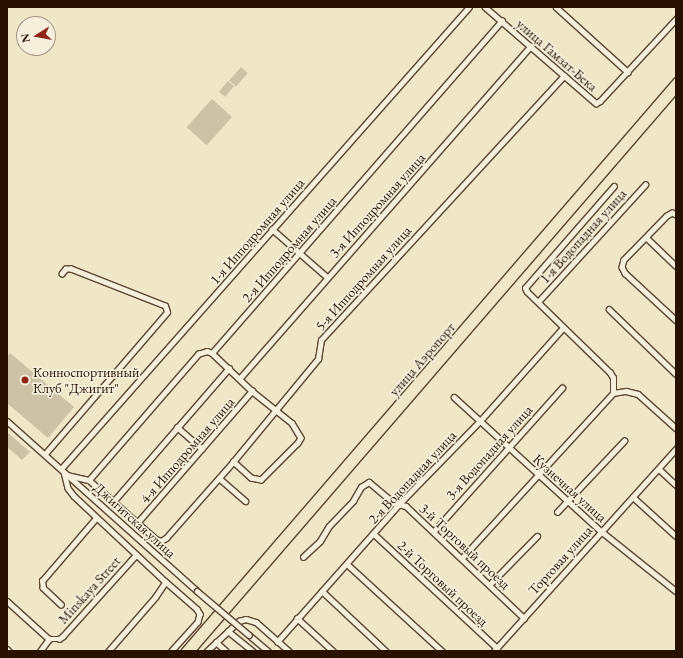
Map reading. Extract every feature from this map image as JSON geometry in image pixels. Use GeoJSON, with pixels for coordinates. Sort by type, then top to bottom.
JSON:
{"type":"FeatureCollection","features":[{"type":"Feature","properties":{"kind":"main road","name":"улица Аэропорт"},"geometry":{"type":"LineString","coordinates":[[185,651],[676,82]]}},
{"type":"Feature","properties":{"kind":"main road","name":"улица Аэропорт"},"geometry":{"type":"LineString","coordinates":[[192,651],[676,90]]}},
{"type":"Feature","properties":{"kind":"street","name":"1-я Ипподромная улица"},"geometry":{"type":"LineString","coordinates":[[64,472],[272,229],[469,7]]}},
{"type":"Feature","properties":{"kind":"street","name":"улица Гамзат-Бека"},"geometry":{"type":"LineString","coordinates":[[485,7],[596,103],[600,101],[628,72]]}},
{"type":"Feature","properties":{"kind":"street"},"geometry":{"type":"LineString","coordinates":[[556,7],[628,72],[676,19]]}},
{"type":"Feature","properties":{"kind":"street","name":"2-я Ипподромная улица"},"geometry":{"type":"LineString","coordinates":[[212,353],[502,21]]}},
{"type":"Feature","properties":{"kind":"street","name":"3-я Ипподромная улица"},"geometry":{"type":"LineString","coordinates":[[240,378],[531,46]]}},
{"type":"Feature","properties":{"kind":"street","name":"5-я Ипподромная улица"},"geometry":{"type":"LineString","coordinates":[[138,522],[156,539],[161,541],[166,538],[233,462],[318,359],[321,340],[564,76]]}},
{"type":"Feature","properties":{"kind":"street","name":"1-я Водопадная улица"},"geometry":{"type":"LineString","coordinates":[[538,302],[645,185]]}},
{"type":"Feature","properties":{"kind":"street"},"geometry":{"type":"LineString","coordinates":[[462,558],[612,393],[614,378],[610,373],[527,292],[525,288],[526,285],[614,186]]}},
{"type":"Feature","properties":{"kind":"street"},"geometry":{"type":"LineString","coordinates":[[674,214],[667,216],[624,260],[622,267],[625,273],[676,320]]}},
{"type":"Feature","properties":{"kind":"street"},"geometry":{"type":"LineString","coordinates":[[272,229],[327,277]]}},
{"type":"Feature","properties":{"kind":"street"},"geometry":{"type":"LineString","coordinates":[[647,238],[676,266]]}},
{"type":"Feature","properties":{"kind":"street"},"geometry":{"type":"LineString","coordinates":[[45,454],[167,312],[165,306],[71,269],[66,269],[62,274]]}},
{"type":"Feature","properties":{"kind":"street"},"geometry":{"type":"LineString","coordinates":[[609,309],[676,374]]}},
{"type":"Feature","properties":{"kind":"street","name":"2-я Водопадная улица"},"geometry":{"type":"LineString","coordinates":[[277,642],[374,534],[398,505],[480,422],[563,328]]}},
{"type":"Feature","properties":{"kind":"street"},"geometry":{"type":"LineString","coordinates":[[89,480],[198,354],[207,351],[212,353],[252,391],[297,428],[302,438],[301,441],[261,480],[251,478],[233,462]]}},
{"type":"Feature","properties":{"kind":"street"},"geometry":{"type":"LineString","coordinates":[[113,502],[229,368]]}},
{"type":"Feature","properties":{"kind":"street","name":"3-я Водопадная улица"},"geometry":{"type":"LineString","coordinates":[[434,531],[562,388]]}},
{"type":"Feature","properties":{"kind":"street","name":"4-я Ипподромная улица"},"geometry":{"type":"LineString","coordinates":[[138,522],[252,391]]}},
{"type":"Feature","properties":{"kind":"street"},"geometry":{"type":"LineString","coordinates":[[612,393],[626,391],[638,394],[676,428]]}},
{"type":"Feature","properties":{"kind":"street","name":"Кузнечная улица"},"geometry":{"type":"LineString","coordinates":[[454,397],[600,531],[676,591]]}},
{"type":"Feature","properties":{"kind":"street","name":"Джигитская улица"},"geometry":{"type":"LineString","coordinates":[[7,421],[268,651]]}},
{"type":"Feature","properties":{"kind":"street"},"geometry":{"type":"LineString","coordinates":[[177,427],[202,449]]}},
{"type":"Feature","properties":{"kind":"street"},"geometry":{"type":"LineString","coordinates":[[557,512],[624,441]]}},
{"type":"Feature","properties":{"kind":"street","name":"Торговая улица"},"geometry":{"type":"LineString","coordinates":[[495,649],[600,531],[676,449]]}},
{"type":"Feature","properties":{"kind":"street"},"geometry":{"type":"LineString","coordinates":[[658,469],[676,485]]}},
{"type":"Feature","properties":{"kind":"street"},"geometry":{"type":"LineString","coordinates":[[64,472],[89,480],[138,522]]}},
{"type":"Feature","properties":{"kind":"street"},"geometry":{"type":"LineString","coordinates":[[64,472],[71,492],[96,518],[197,609],[200,614],[198,622],[172,651]]}},
{"type":"Feature","properties":{"kind":"street"},"geometry":{"type":"LineString","coordinates":[[219,478],[245,501]]}},
{"type":"Feature","properties":{"kind":"street","name":"3-й Торговый проезд"},"geometry":{"type":"LineString","coordinates":[[302,557],[320,541],[329,526],[353,502],[358,492],[369,482],[398,505],[406,506],[490,584],[524,618]]}},
{"type":"Feature","properties":{"kind":"street"},"geometry":{"type":"LineString","coordinates":[[633,497],[676,536]]}},
{"type":"Feature","properties":{"kind":"street"},"geometry":{"type":"LineString","coordinates":[[61,605],[44,588],[42,581],[96,518]]}},
{"type":"Feature","properties":{"kind":"street","name":"2-й Торговый проезд"},"geometry":{"type":"LineString","coordinates":[[374,534],[495,649]]}},
{"type":"Feature","properties":{"kind":"street"},"geometry":{"type":"LineString","coordinates":[[490,584],[537,536]]}},
{"type":"Feature","properties":{"kind":"street","name":"Minskaya Street"},"geometry":{"type":"LineString","coordinates":[[40,651],[49,639],[59,639],[63,636],[136,555]]}},
{"type":"Feature","properties":{"kind":"street"},"geometry":{"type":"LineString","coordinates":[[347,564],[442,651]]}},
{"type":"Feature","properties":{"kind":"street"},"geometry":{"type":"LineString","coordinates":[[109,651],[156,597],[166,582]]}},
{"type":"Feature","properties":{"kind":"street"},"geometry":{"type":"LineString","coordinates":[[322,591],[386,651]]}},
{"type":"Feature","properties":{"kind":"street"},"geometry":{"type":"LineString","coordinates":[[7,601],[49,639]]}},
{"type":"Feature","properties":{"kind":"street"},"geometry":{"type":"LineString","coordinates":[[297,618],[333,651]]}},
{"type":"Feature","properties":{"kind":"street"},"geometry":{"type":"LineString","coordinates":[[207,651],[239,621],[251,619],[289,651]]}},
{"type":"Feature","properties":{"kind":"street"},"geometry":{"type":"LineString","coordinates":[[228,630],[253,651]]}},
{"type":"Feature","properties":{"kind":"street"},"geometry":{"type":"LineString","coordinates":[[216,642],[226,651]]}},
{"type":"Feature","properties":{"kind":"shaded area"},"geometry":{"type":"Polygon","coordinates":[[[241,67],[248,73],[236,86],[229,81],[241,67]]]}},
{"type":"Feature","properties":{"kind":"shaded area"},"geometry":{"type":"Polygon","coordinates":[[[228,81],[234,86],[225,97],[219,92],[228,81]]]}},
{"type":"Feature","properties":{"kind":"shaded area"},"geometry":{"type":"Polygon","coordinates":[[[212,99],[232,117],[207,145],[187,127],[212,99]]]}},
{"type":"Feature","properties":{"kind":"shaded area","name":"Конноспортивный Клуб \"Джигит\""},"geometry":{"type":"Polygon","coordinates":[[[10,353],[74,407],[48,438],[7,403],[7,357],[10,353]]]}},
{"type":"Feature","properties":{"kind":"shaded area"},"geometry":{"type":"Polygon","coordinates":[[[7,432],[30,452],[22,460],[7,447],[7,432]]]}},
{"type":"Feature","properties":{"kind":"place","name":"Конноспортивный Клуб \"Джигит\""},"geometry":{"type":"Point","coordinates":[25,380]}}]}
